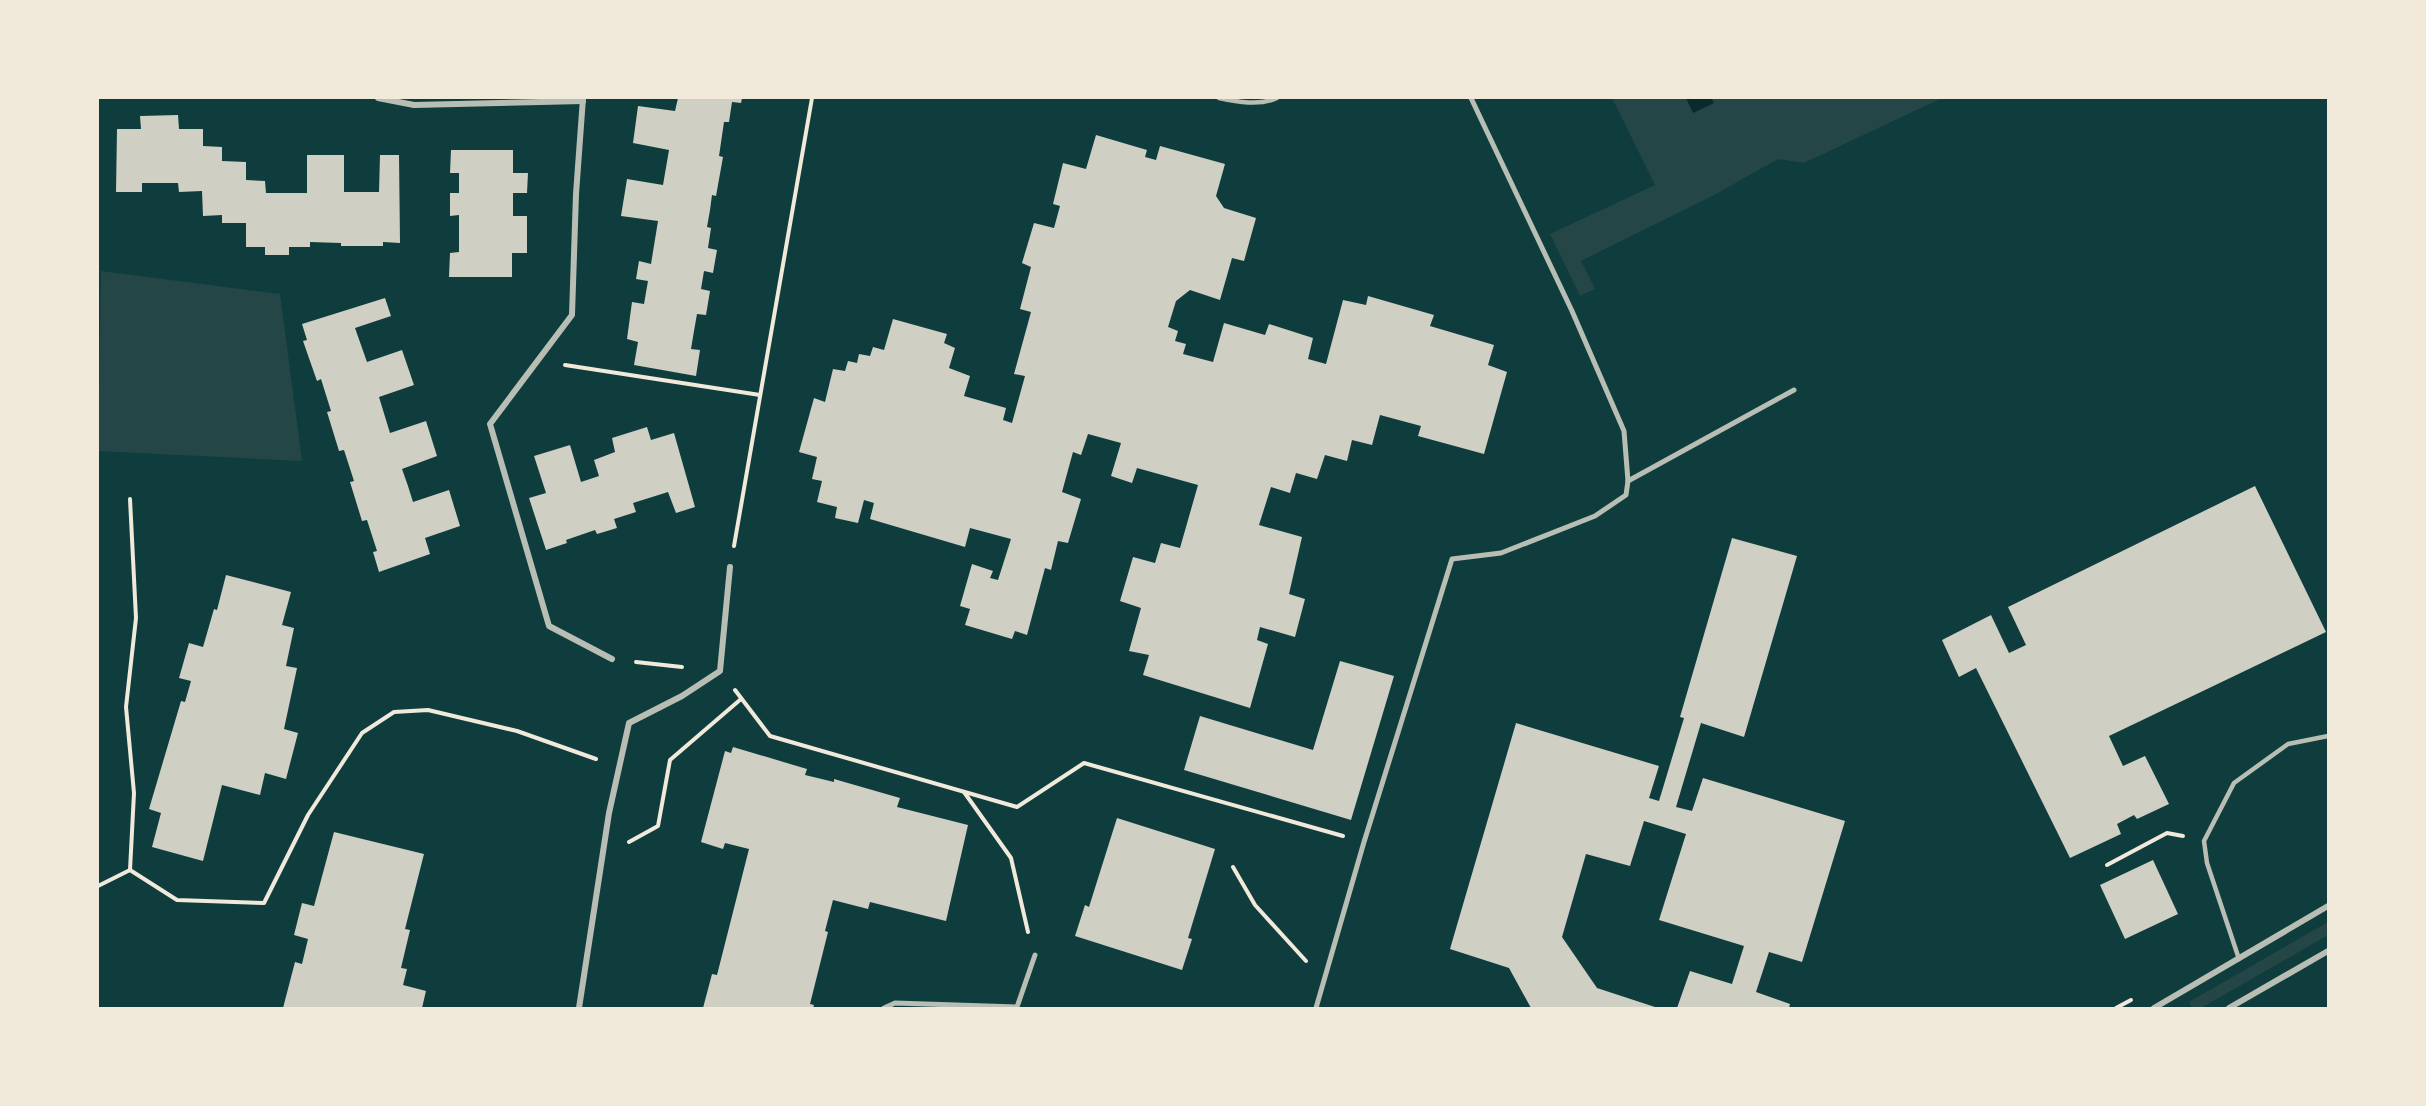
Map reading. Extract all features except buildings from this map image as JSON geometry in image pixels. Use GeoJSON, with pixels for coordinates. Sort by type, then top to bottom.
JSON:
{"type":"FeatureCollection","features":[{"type":"Feature","properties":{"kind":"street"},"geometry":{"type":"LineString","coordinates":[[378,98],[414,105],[583,99],[576,194],[573,315],[490,424],[549,626],[612,659]]}},
{"type":"Feature","properties":{"kind":"street"},"geometry":{"type":"LineString","coordinates":[[1316,1008],[1364,842],[1452,559],[1501,553],[1595,516],[1626,495],[1628,481],[1624,431],[1572,311],[1471,98]]}},
{"type":"Feature","properties":{"kind":"street"},"geometry":{"type":"LineString","coordinates":[[1628,481],[1794,390]]}},
{"type":"Feature","properties":{"kind":"street"},"geometry":{"type":"LineString","coordinates":[[579,1008],[602,857],[628,723],[682,696],[720,672],[730,567]]}},
{"type":"Feature","properties":{"kind":"street"},"geometry":{"type":"LineString","coordinates":[[2154,1008],[2328,906]]}},
{"type":"Feature","properties":{"kind":"street"},"geometry":{"type":"LineString","coordinates":[[2229,1008],[2328,951]]}},
{"type":"Feature","properties":{"kind":"street"},"geometry":{"type":"LineString","coordinates":[[884,1008],[895,1003],[1018,1008],[1035,955]]}},
{"type":"Feature","properties":{"kind":"lane"},"geometry":{"type":"LineString","coordinates":[[1219,98],[1233,101],[1267,102],[1277,98]]}},
{"type":"Feature","properties":{"kind":"lane"},"geometry":{"type":"LineString","coordinates":[[2239,959],[2207,863],[2204,841],[2234,783],[2288,744],[2328,736]]}},
{"type":"Feature","properties":{"kind":"path"},"geometry":{"type":"LineString","coordinates":[[730,567],[812,98]]}},
{"type":"Feature","properties":{"kind":"path"},"geometry":{"type":"LineString","coordinates":[[538,361],[760,395]]}},
{"type":"Feature","properties":{"kind":"path"},"geometry":{"type":"LineString","coordinates":[[130,499],[135,618],[126,707],[134,793],[130,870]]}},
{"type":"Feature","properties":{"kind":"path"},"geometry":{"type":"LineString","coordinates":[[612,659],[720,672],[770,736],[1017,807],[1084,763],[1364,842]]}},
{"type":"Feature","properties":{"kind":"path"},"geometry":{"type":"LineString","coordinates":[[602,857],[657,826],[670,760],[741,699]]}},
{"type":"Feature","properties":{"kind":"path"},"geometry":{"type":"LineString","coordinates":[[130,870],[177,900],[264,903],[308,815],[362,733],[394,712],[428,711],[506,729],[619,767]]}},
{"type":"Feature","properties":{"kind":"path"},"geometry":{"type":"LineString","coordinates":[[963,792],[1011,858],[1023,918],[1035,955]]}},
{"type":"Feature","properties":{"kind":"path"},"geometry":{"type":"LineString","coordinates":[[2107,866],[2167,833],[2204,841]]}},
{"type":"Feature","properties":{"kind":"path"},"geometry":{"type":"LineString","coordinates":[[1233,867],[1255,905],[1324,982]]}},
{"type":"Feature","properties":{"kind":"path"},"geometry":{"type":"LineString","coordinates":[[98,886],[130,870]]}},
{"type":"Feature","properties":{"kind":"shaded area"},"geometry":{"type":"Polygon","coordinates":[[[1612,98],[1942,98],[1804,163],[1778,159],[1716,194],[1581,261],[1595,289],[1580,296],[1550,234],[1655,185],[1612,98]]]}},
{"type":"Feature","properties":{"kind":"shaded area"},"geometry":{"type":"Polygon","coordinates":[[[1686,98],[1711,98],[1714,103],[1693,113],[1686,98]]]}},
{"type":"Feature","properties":{"kind":"shaded area"},"geometry":{"type":"Polygon","coordinates":[[[101,271],[280,294],[302,461],[98,451],[101,271]]]}},
{"type":"Feature","properties":{"kind":"shaded area"},"geometry":{"type":"Polygon","coordinates":[[[2328,922],[2328,935],[2201,1008],[2192,1008],[2189,1002],[2328,922]]]}}]}
